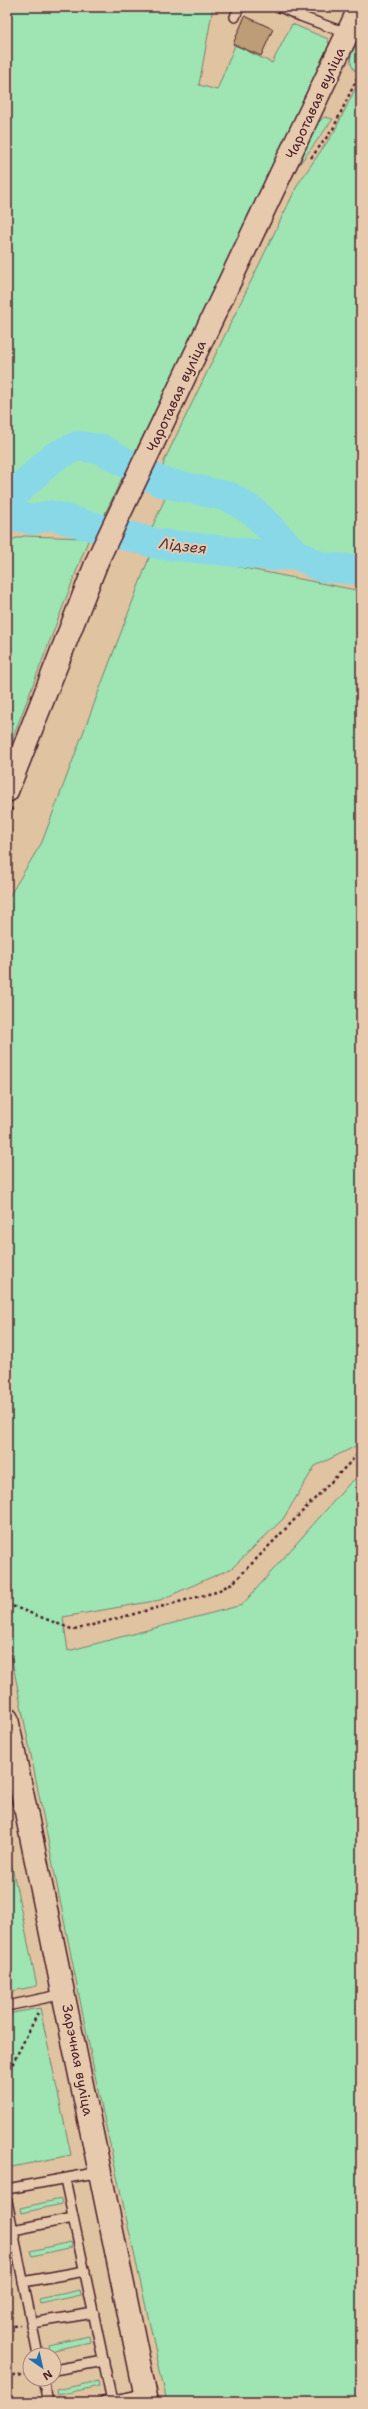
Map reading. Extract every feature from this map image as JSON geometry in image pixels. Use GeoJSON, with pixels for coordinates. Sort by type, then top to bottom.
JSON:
{"type":"FeatureCollection","features":[{"type":"Feature","properties":{"kind":"street","name":"Чаротавая вуліца"},"geometry":{"type":"LineString","coordinates":[[7,791],[98,559],[164,420],[355,33],[360,7]]}},
{"type":"Feature","properties":{"kind":"street","name":"Зарэчная вуліца"},"geometry":{"type":"LineString","coordinates":[[7,1719],[55,1996],[100,2172],[146,2398]]}},
{"type":"Feature","properties":{"kind":"lane"},"geometry":{"type":"LineString","coordinates":[[235,17],[239,7]]}},
{"type":"Feature","properties":{"kind":"lane"},"geometry":{"type":"LineString","coordinates":[[280,7],[335,29],[355,33]]}},
{"type":"Feature","properties":{"kind":"lane"},"geometry":{"type":"LineString","coordinates":[[300,16],[304,7]]}},
{"type":"Feature","properties":{"kind":"lane"},"geometry":{"type":"LineString","coordinates":[[7,2006],[55,1996]]}},
{"type":"Feature","properties":{"kind":"lane"},"geometry":{"type":"LineString","coordinates":[[7,2189],[100,2172]]}},
{"type":"Feature","properties":{"kind":"lane"},"geometry":{"type":"LineString","coordinates":[[65,2179],[104,2361],[108,2401],[146,2398]]}},
{"type":"Feature","properties":{"kind":"lane"},"geometry":{"type":"LineString","coordinates":[[7,2201],[36,2347]]}},
{"type":"Feature","properties":{"kind":"lane"},"geometry":{"type":"LineString","coordinates":[[13,2230],[73,2218]]}},
{"type":"Feature","properties":{"kind":"lane"},"geometry":{"type":"LineString","coordinates":[[23,2282],[85,2270]]}},
{"type":"Feature","properties":{"kind":"lane"},"geometry":{"type":"LineString","coordinates":[[32,2323],[94,2313]]}},
{"type":"Feature","properties":{"kind":"lane"},"geometry":{"type":"LineString","coordinates":[[62,2369],[104,2361]]}},
{"type":"Feature","properties":{"kind":"lane"},"geometry":{"type":"LineString","coordinates":[[45,2387],[48,2402]]}},
{"type":"Feature","properties":{"kind":"path"},"geometry":{"type":"LineString","coordinates":[[7,1604],[74,1630],[216,1592],[234,1582],[361,1451]]}},
{"type":"Feature","properties":{"kind":"path"},"geometry":{"type":"LineString","coordinates":[[7,2075],[55,1996]]}},
{"type":"Feature","properties":{"kind":"path"},"geometry":{"type":"LineString","coordinates":[[7,2377],[22,2375]]}},
{"type":"Feature","properties":{"kind":"green space"},"geometry":{"type":"Polygon","coordinates":[[[7,7],[213,7],[199,85],[217,90],[235,45],[272,63],[292,24],[328,39],[329,45],[200,325],[134,454],[115,441],[66,438],[7,488],[7,7]]]}},
{"type":"Feature","properties":{"kind":"green space"},"geometry":{"type":"Polygon","coordinates":[[[361,45],[361,60],[355,71],[351,62],[351,57],[355,47],[361,45]]]}},
{"type":"Feature","properties":{"kind":"green space"},"geometry":{"type":"Polygon","coordinates":[[[361,77],[361,565],[323,559],[300,549],[238,490],[182,476],[162,474],[164,461],[298,184],[334,132],[361,77]]]}},
{"type":"Feature","properties":{"kind":"green space"},"geometry":{"type":"Polygon","coordinates":[[[324,117],[333,119],[298,166],[315,126],[324,117]]]}},
{"type":"Feature","properties":{"kind":"green space"},"geometry":{"type":"Polygon","coordinates":[[[78,450],[99,455],[126,470],[101,522],[50,512],[32,515],[10,515],[16,498],[58,461],[78,450]]]}},
{"type":"Feature","properties":{"kind":"green space"},"geometry":{"type":"Polygon","coordinates":[[[168,492],[226,511],[264,533],[273,551],[149,534],[168,492]]]}},
{"type":"Feature","properties":{"kind":"green space"},"geometry":{"type":"Polygon","coordinates":[[[24,536],[89,538],[7,753],[7,541],[24,536]]]}},
{"type":"Feature","properties":{"kind":"green space"},"geometry":{"type":"Polygon","coordinates":[[[152,550],[361,591],[361,1439],[354,1447],[315,1466],[283,1519],[232,1568],[160,1600],[63,1617],[68,1651],[242,1605],[349,1484],[361,1474],[361,2402],[167,2402],[99,2095],[7,1635],[7,900],[42,842],[152,550]]]}},
{"type":"Feature","properties":{"kind":"green space"},"geometry":{"type":"Polygon","coordinates":[[[7,1843],[37,1986],[7,1992],[7,1843]]]}},
{"type":"Feature","properties":{"kind":"green space"},"geometry":{"type":"Polygon","coordinates":[[[40,2008],[71,2155],[7,2168],[7,2014],[40,2008]]]}},
{"type":"Feature","properties":{"kind":"green space"},"geometry":{"type":"Polygon","coordinates":[[[61,2199],[62,2204],[21,2213],[20,2208],[61,2199]]]}},
{"type":"Feature","properties":{"kind":"green space"},"geometry":{"type":"Polygon","coordinates":[[[71,2242],[72,2247],[32,2256],[30,2251],[71,2242]]]}},
{"type":"Feature","properties":{"kind":"green space"},"geometry":{"type":"Polygon","coordinates":[[[80,2290],[81,2295],[40,2304],[39,2299],[80,2290]]]}},
{"type":"Feature","properties":{"kind":"green space"},"geometry":{"type":"Polygon","coordinates":[[[89,2336],[90,2342],[62,2348],[48,2347],[48,2345],[89,2336]]]}},
{"type":"Feature","properties":{"kind":"green space"},"geometry":{"type":"Polygon","coordinates":[[[98,2381],[99,2386],[58,2395],[57,2390],[98,2381]]]}},
{"type":"Feature","properties":{"kind":"building"},"geometry":{"type":"Polygon","coordinates":[[[245,16],[273,29],[261,56],[233,44],[245,16]]]}},
{"type":"Feature","properties":{"kind":"waterway"},"geometry":{"type":"LineString","coordinates":[[7,511],[11,496],[54,457],[77,446],[101,449],[161,482],[230,497],[254,512],[296,554]]}},
{"type":"Feature","properties":{"kind":"waterway","name":"Лідзея"},"geometry":{"type":"LineString","coordinates":[[7,519],[18,516],[32,520],[50,515],[158,544],[274,556],[296,554],[321,567],[361,570]]}}]}
